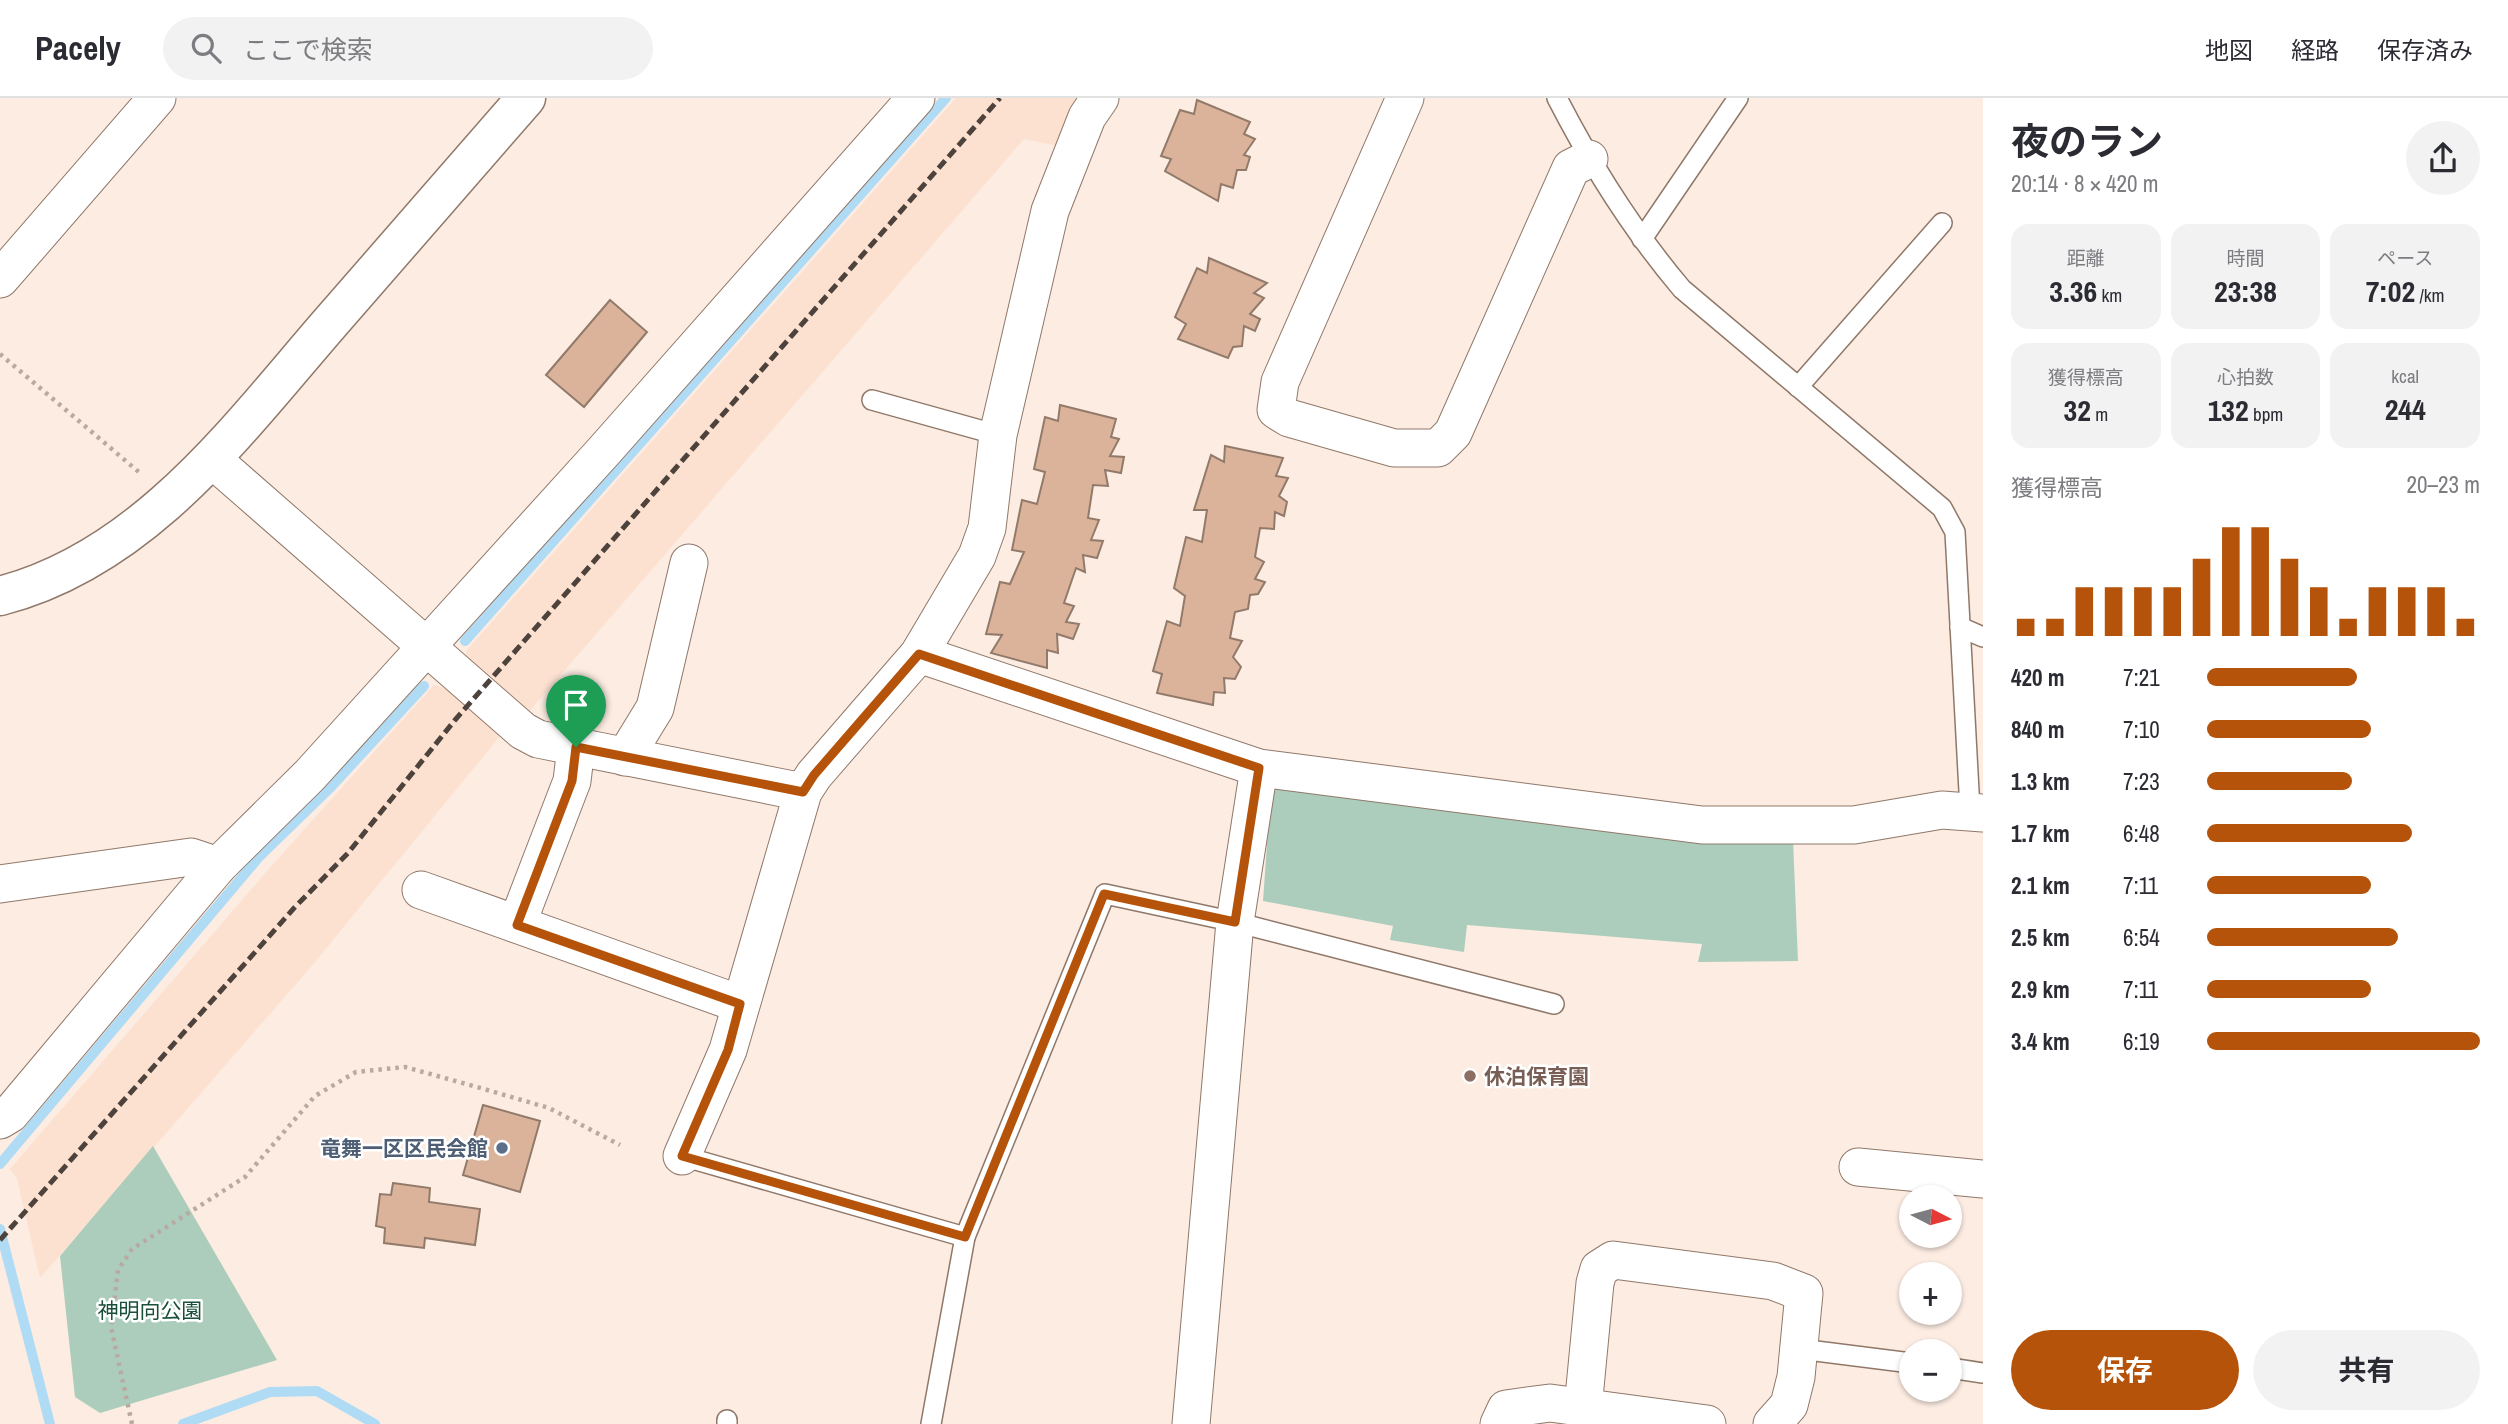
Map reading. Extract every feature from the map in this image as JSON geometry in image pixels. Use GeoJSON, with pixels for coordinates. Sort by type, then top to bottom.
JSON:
{"type":"FeatureCollection","features":[{"type":"Feature","properties":{"kind":"street"},"geometry":{"type":"LineString","coordinates":[[0,279],[157,98]]}},
{"type":"Feature","properties":{"kind":"street"},"geometry":{"type":"LineString","coordinates":[[0,596],[60,573],[96,554],[151,515],[212,459],[526,98]]}},
{"type":"Feature","properties":{"kind":"street"},"geometry":{"type":"LineString","coordinates":[[0,1121],[10,1114],[218,866],[310,775],[604,451],[916,98]]}},
{"type":"Feature","properties":{"kind":"street"},"geometry":{"type":"LineString","coordinates":[[682,1156],[728,1050],[803,792],[814,775],[919,654],[977,556],[987,528],[998,435],[1050,211],[1087,117],[1100,98]]}},
{"type":"Feature","properties":{"kind":"street"},"geometry":{"type":"LineString","coordinates":[[1405,98],[1280,382],[1276,410],[1289,418],[1394,448],[1438,448],[1452,433],[1571,168],[1589,159]]}},
{"type":"Feature","properties":{"kind":"street"},"geometry":{"type":"LineString","coordinates":[[212,459],[523,731],[538,739],[803,792]]}},
{"type":"Feature","properties":{"kind":"street"},"geometry":{"type":"LineString","coordinates":[[625,757],[655,708],[689,564]]}},
{"type":"Feature","properties":{"kind":"street"},"geometry":{"type":"LineString","coordinates":[[919,654],[1259,768],[1702,825],[1854,825],[1942,810],[1976,811]]}},
{"type":"Feature","properties":{"kind":"street"},"geometry":{"type":"LineString","coordinates":[[517,925],[572,781],[576,747]]}},
{"type":"Feature","properties":{"kind":"street"},"geometry":{"type":"LineString","coordinates":[[1191,1424],[1235,922],[1259,768]]}},
{"type":"Feature","properties":{"kind":"street"},"geometry":{"type":"LineString","coordinates":[[0,884],[191,857],[218,866]]}},
{"type":"Feature","properties":{"kind":"street"},"geometry":{"type":"LineString","coordinates":[[421,890],[740,1004]]}},
{"type":"Feature","properties":{"kind":"street"},"geometry":{"type":"LineString","coordinates":[[1858,1167],[1983,1179]]}},
{"type":"Feature","properties":{"kind":"street"},"geometry":{"type":"LineString","coordinates":[[1583,1408],[1595,1283],[1599,1269],[1613,1260],[1773,1280],[1804,1293],[1800,1349],[1789,1405],[1779,1422]]}},
{"type":"Feature","properties":{"kind":"street"},"geometry":{"type":"LineString","coordinates":[[1499,1424],[1506,1409],[1550,1403],[1707,1424]]}},
{"type":"Feature","properties":{"kind":"lane"},"geometry":{"type":"LineString","coordinates":[[1557,98],[1589,159],[1642,239],[1682,289],[1942,508],[1955,532],[1960,627],[1976,811]]}},
{"type":"Feature","properties":{"kind":"lane"},"geometry":{"type":"LineString","coordinates":[[1642,239],[1738,98]]}},
{"type":"Feature","properties":{"kind":"lane"},"geometry":{"type":"LineString","coordinates":[[1798,387],[1942,223]]}},
{"type":"Feature","properties":{"kind":"lane"},"geometry":{"type":"LineString","coordinates":[[872,400],[998,435]]}},
{"type":"Feature","properties":{"kind":"lane"},"geometry":{"type":"LineString","coordinates":[[1960,627],[1983,637]]}},
{"type":"Feature","properties":{"kind":"lane"},"geometry":{"type":"LineString","coordinates":[[931,1424],[965,1237],[1104,894],[1235,922],[1554,1004]]}},
{"type":"Feature","properties":{"kind":"lane"},"geometry":{"type":"LineString","coordinates":[[682,1156],[965,1237]]}},
{"type":"Feature","properties":{"kind":"lane"},"geometry":{"type":"LineString","coordinates":[[1800,1349],[1899,1361]]}},
{"type":"Feature","properties":{"kind":"lane"},"geometry":{"type":"LineString","coordinates":[[1962,1370],[1983,1373]]}},
{"type":"Feature","properties":{"kind":"path"},"geometry":{"type":"LineString","coordinates":[[0,354],[146,478]]}},
{"type":"Feature","properties":{"kind":"path"},"geometry":{"type":"LineString","coordinates":[[131,1424],[111,1327],[118,1270],[132,1249],[245,1178],[315,1096],[356,1072],[405,1067],[465,1083],[549,1108],[620,1145]]}},
{"type":"Feature","properties":{"kind":"shaded area"},"geometry":{"type":"Polygon","coordinates":[[[956,98],[1081,98],[1058,146],[1024,139],[527,714],[465,659],[467,650],[956,98]]]}},
{"type":"Feature","properties":{"kind":"shaded area"},"geometry":{"type":"Polygon","coordinates":[[[434,685],[450,690],[501,735],[310,968],[40,1278],[17,1179],[10,1169],[267,871],[434,685]]]}},
{"type":"Feature","properties":{"kind":"green space"},"geometry":{"type":"Polygon","coordinates":[[[1271,788],[1793,840],[1798,961],[1698,962],[1702,944],[1467,925],[1464,952],[1390,940],[1393,926],[1263,901],[1271,788]]]}},
{"type":"Feature","properties":{"kind":"green space","name":"神明向公園"},"geometry":{"type":"Polygon","coordinates":[[[153,1146],[277,1360],[100,1413],[75,1397],[60,1256],[153,1146]]]}},
{"type":"Feature","properties":{"kind":"building"},"geometry":{"type":"Polygon","coordinates":[[[1197,100],[1250,122],[1244,134],[1255,139],[1244,155],[1250,157],[1246,170],[1237,170],[1233,188],[1221,184],[1218,201],[1165,171],[1171,159],[1161,156],[1180,110],[1194,114],[1197,100]]]}},
{"type":"Feature","properties":{"kind":"building"},"geometry":{"type":"Polygon","coordinates":[[[1209,258],[1267,283],[1254,293],[1264,298],[1250,314],[1260,319],[1255,331],[1244,326],[1242,346],[1233,347],[1228,358],[1178,339],[1186,324],[1175,317],[1197,268],[1207,273],[1209,258]]]}},
{"type":"Feature","properties":{"kind":"building"},"geometry":{"type":"Polygon","coordinates":[[[610,300],[647,332],[584,407],[546,375],[610,300]]]}},
{"type":"Feature","properties":{"kind":"building"},"geometry":{"type":"Polygon","coordinates":[[[1060,405],[1116,419],[1111,437],[1119,439],[1110,456],[1124,457],[1121,473],[1105,470],[1108,486],[1093,485],[1088,518],[1099,520],[1091,540],[1103,541],[1097,558],[1083,555],[1085,572],[1076,568],[1064,603],[1074,606],[1066,622],[1079,624],[1073,639],[1057,634],[1058,653],[1047,650],[1047,668],[991,653],[1002,635],[986,634],[1000,582],[1010,584],[1024,552],[1012,550],[1022,500],[1037,504],[1045,472],[1034,469],[1045,417],[1058,421],[1060,405]]]}},
{"type":"Feature","properties":{"kind":"building"},"geometry":{"type":"Polygon","coordinates":[[[1225,446],[1283,458],[1276,476],[1288,478],[1279,496],[1287,502],[1284,516],[1275,512],[1274,529],[1260,528],[1255,557],[1264,562],[1255,579],[1265,582],[1258,594],[1250,595],[1248,609],[1235,612],[1230,638],[1242,641],[1233,657],[1241,667],[1235,679],[1224,678],[1225,693],[1214,692],[1213,705],[1157,693],[1162,674],[1153,671],[1167,621],[1180,626],[1185,596],[1174,588],[1186,537],[1202,542],[1207,510],[1194,510],[1211,455],[1224,462],[1225,446]]]}},
{"type":"Feature","properties":{"kind":"building","name":"竜舞一区区民会館"},"geometry":{"type":"Polygon","coordinates":[[[483,1105],[540,1121],[520,1192],[463,1175],[483,1105]]]}},
{"type":"Feature","properties":{"kind":"building"},"geometry":{"type":"Polygon","coordinates":[[[393,1183],[430,1188],[429,1202],[480,1209],[475,1245],[425,1238],[424,1248],[384,1243],[385,1228],[376,1226],[380,1194],[391,1195],[393,1183]]]}},
{"type":"Feature","properties":{"kind":"waterway"},"geometry":{"type":"LineString","coordinates":[[465,641],[946,98]]}},
{"type":"Feature","properties":{"kind":"waterway"},"geometry":{"type":"LineString","coordinates":[[0,1164],[259,857],[329,789],[424,686]]}},
{"type":"Feature","properties":{"kind":"waterway"},"geometry":{"type":"LineString","coordinates":[[0,1229],[50,1424]]}},
{"type":"Feature","properties":{"kind":"waterway"},"geometry":{"type":"LineString","coordinates":[[183,1424],[270,1392],[317,1391],[375,1424]]}},
{"type":"Feature","properties":{"kind":"railway"},"geometry":{"type":"LineString","coordinates":[[0,1240],[295,907],[348,853],[455,720],[1000,98]]}},
{"type":"Feature","properties":{"kind":"place","name":"休泊保育園"},"geometry":{"type":"Point","coordinates":[1470,1076]}},
{"type":"Feature","properties":{"kind":"place","name":"竜舞一区区民会館"},"geometry":{"type":"Point","coordinates":[502,1148]}},
{"type":"Feature","properties":{"kind":"route"},"geometry":{"type":"LineString","coordinates":[[919,654],[1259,768],[1235,922],[1104,894],[965,1237],[682,1156],[728,1050],[740,1004],[517,925],[572,781],[576,747],[803,792],[814,775],[919,654]]}}]}
